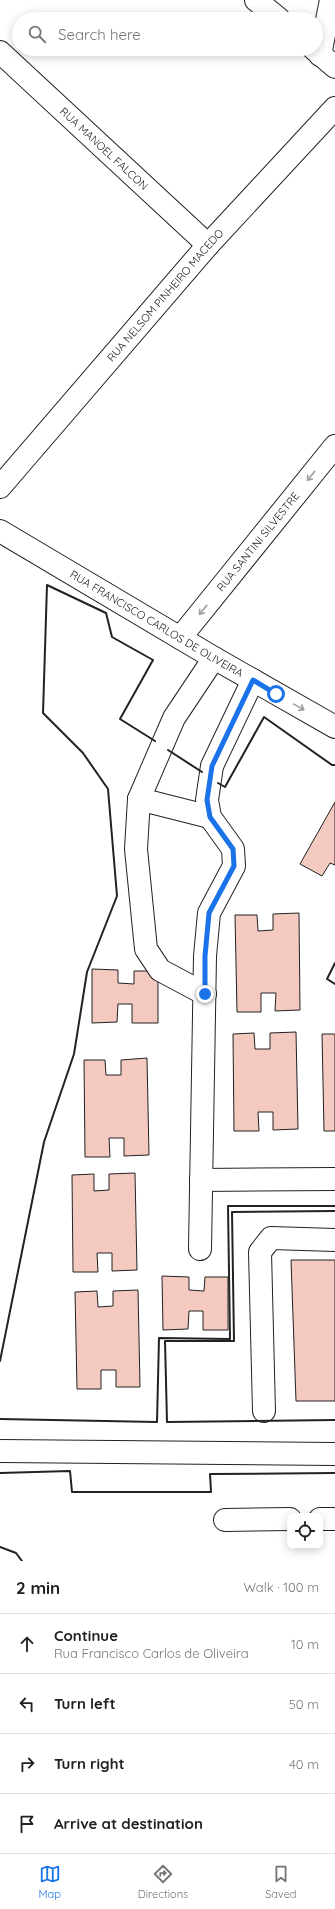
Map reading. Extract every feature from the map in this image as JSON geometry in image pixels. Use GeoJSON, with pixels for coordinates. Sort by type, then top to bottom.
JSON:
{"type":"FeatureCollection","features":[{"type":"Feature","properties":{"kind":"street"},"geometry":{"type":"LineString","coordinates":[[256,0],[271,12]]}},
{"type":"Feature","properties":{"kind":"street"},"geometry":{"type":"LineString","coordinates":[[323,57],[331,0]]}},
{"type":"Feature","properties":{"kind":"street","name":"RUA MANOEL FALCON"},"geometry":{"type":"LineString","coordinates":[[0,52],[208,245]]}},
{"type":"Feature","properties":{"kind":"street","name":"RUA NELSOM PINHEIRO MACEDO"},"geometry":{"type":"LineString","coordinates":[[0,487],[208,245],[335,108]]}},
{"type":"Feature","properties":{"kind":"street","name":"RUA SANTINI SILVESTRE"},"geometry":{"type":"LineString","coordinates":[[180,638],[335,446]]}},
{"type":"Feature","properties":{"kind":"street","name":"RUA FRANCISCO CARLOS DE OLIVEIRA"},"geometry":{"type":"LineString","coordinates":[[0,531],[214,658],[335,727]]}},
{"type":"Feature","properties":{"kind":"street"},"geometry":{"type":"LineString","coordinates":[[205,994],[160,970],[146,949],[136,849],[139,799],[174,718],[214,658]]}},
{"type":"Feature","properties":{"kind":"street"},"geometry":{"type":"LineString","coordinates":[[200,1249],[205,956],[209,913],[234,866],[233,849],[210,817],[207,800],[212,766],[253,680]]}},
{"type":"Feature","properties":{"kind":"street"},"geometry":{"type":"LineString","coordinates":[[139,799],[210,817]]}},
{"type":"Feature","properties":{"kind":"street"},"geometry":{"type":"LineString","coordinates":[[201,1180],[335,1179]]}},
{"type":"Feature","properties":{"kind":"street"},"geometry":{"type":"LineString","coordinates":[[264,1411],[260,1252],[271,1238],[335,1240]]}},
{"type":"Feature","properties":{"kind":"street"},"geometry":{"type":"LineString","coordinates":[[0,1451],[335,1454]]}},
{"type":"Feature","properties":{"kind":"street"},"geometry":{"type":"LineString","coordinates":[[225,1520],[287,1519]]}},
{"type":"Feature","properties":{"kind":"street"},"geometry":{"type":"LineString","coordinates":[[323,1519],[335,1519]]}},
{"type":"Feature","properties":{"kind":"building"},"geometry":{"type":"Polygon","coordinates":[[[335,802],[335,865],[330,863],[322,876],[300,864],[335,802]]]}},
{"type":"Feature","properties":{"kind":"building"},"geometry":{"type":"Polygon","coordinates":[[[299,913],[300,1010],[275,1011],[276,993],[261,993],[261,1012],[237,1012],[235,915],[257,915],[258,931],[273,930],[273,914],[299,913]]]}},
{"type":"Feature","properties":{"kind":"building"},"geometry":{"type":"Polygon","coordinates":[[[92,969],[118,970],[118,983],[134,984],[134,971],[158,971],[158,1023],[132,1023],[132,1004],[118,1004],[117,1022],[92,1023],[92,969]]]}},
{"type":"Feature","properties":{"kind":"building"},"geometry":{"type":"Polygon","coordinates":[[[296,1032],[298,1129],[273,1130],[273,1112],[258,1112],[259,1131],[234,1131],[233,1034],[254,1033],[255,1049],[270,1049],[270,1033],[296,1032]]]}},
{"type":"Feature","properties":{"kind":"building"},"geometry":{"type":"Polygon","coordinates":[[[322,1034],[335,1034],[335,1131],[324,1131],[322,1034]]]}},
{"type":"Feature","properties":{"kind":"building"},"geometry":{"type":"Polygon","coordinates":[[[147,1058],[149,1155],[124,1156],[124,1138],[109,1138],[110,1157],[85,1157],[84,1060],[105,1060],[106,1075],[121,1075],[121,1060],[147,1058]]]}},
{"type":"Feature","properties":{"kind":"building"},"geometry":{"type":"Polygon","coordinates":[[[135,1173],[137,1270],[112,1271],[112,1253],[97,1253],[98,1272],[73,1272],[72,1175],[94,1174],[94,1191],[109,1190],[109,1174],[135,1173]]]}},
{"type":"Feature","properties":{"kind":"building"},"geometry":{"type":"Polygon","coordinates":[[[291,1260],[335,1260],[335,1401],[296,1401],[291,1260]]]}},
{"type":"Feature","properties":{"kind":"building"},"geometry":{"type":"Polygon","coordinates":[[[162,1276],[189,1277],[189,1290],[204,1291],[205,1277],[228,1277],[228,1330],[203,1330],[203,1311],[189,1311],[188,1329],[163,1330],[162,1276]]]}},
{"type":"Feature","properties":{"kind":"building"},"geometry":{"type":"Polygon","coordinates":[[[138,1290],[140,1387],[116,1387],[116,1370],[101,1370],[101,1389],[77,1389],[75,1292],[97,1291],[98,1307],[113,1306],[113,1291],[138,1290]]]}},
{"type":"Feature","properties":{"kind":"wall"},"geometry":{"type":"LineString","coordinates":[[0,1361],[44,1142],[74,1054],[87,972],[117,896],[108,789],[83,753],[43,713],[47,585],[106,613],[112,637],[153,660],[120,719],[155,741]]}},
{"type":"Feature","properties":{"kind":"wall"},"geometry":{"type":"LineString","coordinates":[[218,783],[225,787],[264,717],[332,765],[335,765]]}},
{"type":"Feature","properties":{"kind":"wall"},"geometry":{"type":"LineString","coordinates":[[168,750],[202,772]]}},
{"type":"Feature","properties":{"kind":"wall"},"geometry":{"type":"LineString","coordinates":[[335,963],[327,979],[335,984]]}},
{"type":"Feature","properties":{"kind":"wall"},"geometry":{"type":"LineString","coordinates":[[0,1419],[157,1422],[159,1338],[230,1339],[228,1206],[335,1206]]}},
{"type":"Feature","properties":{"kind":"wall"},"geometry":{"type":"LineString","coordinates":[[335,1211],[232,1212],[234,1341],[165,1341],[167,1422],[335,1420]]}},
{"type":"Feature","properties":{"kind":"wall"},"geometry":{"type":"LineString","coordinates":[[0,1473],[70,1471],[72,1492],[211,1492],[210,1474],[335,1473]]}},
{"type":"Feature","properties":{"kind":"wall"},"geometry":{"type":"LineString","coordinates":[[0,1547],[16,1553],[22,1561]]}},
{"type":"Feature","properties":{"kind":"route"},"geometry":{"type":"LineString","coordinates":[[205,994],[205,956],[209,913],[234,866],[233,849],[210,817],[207,800],[212,766],[253,680],[276,694]]}}]}
